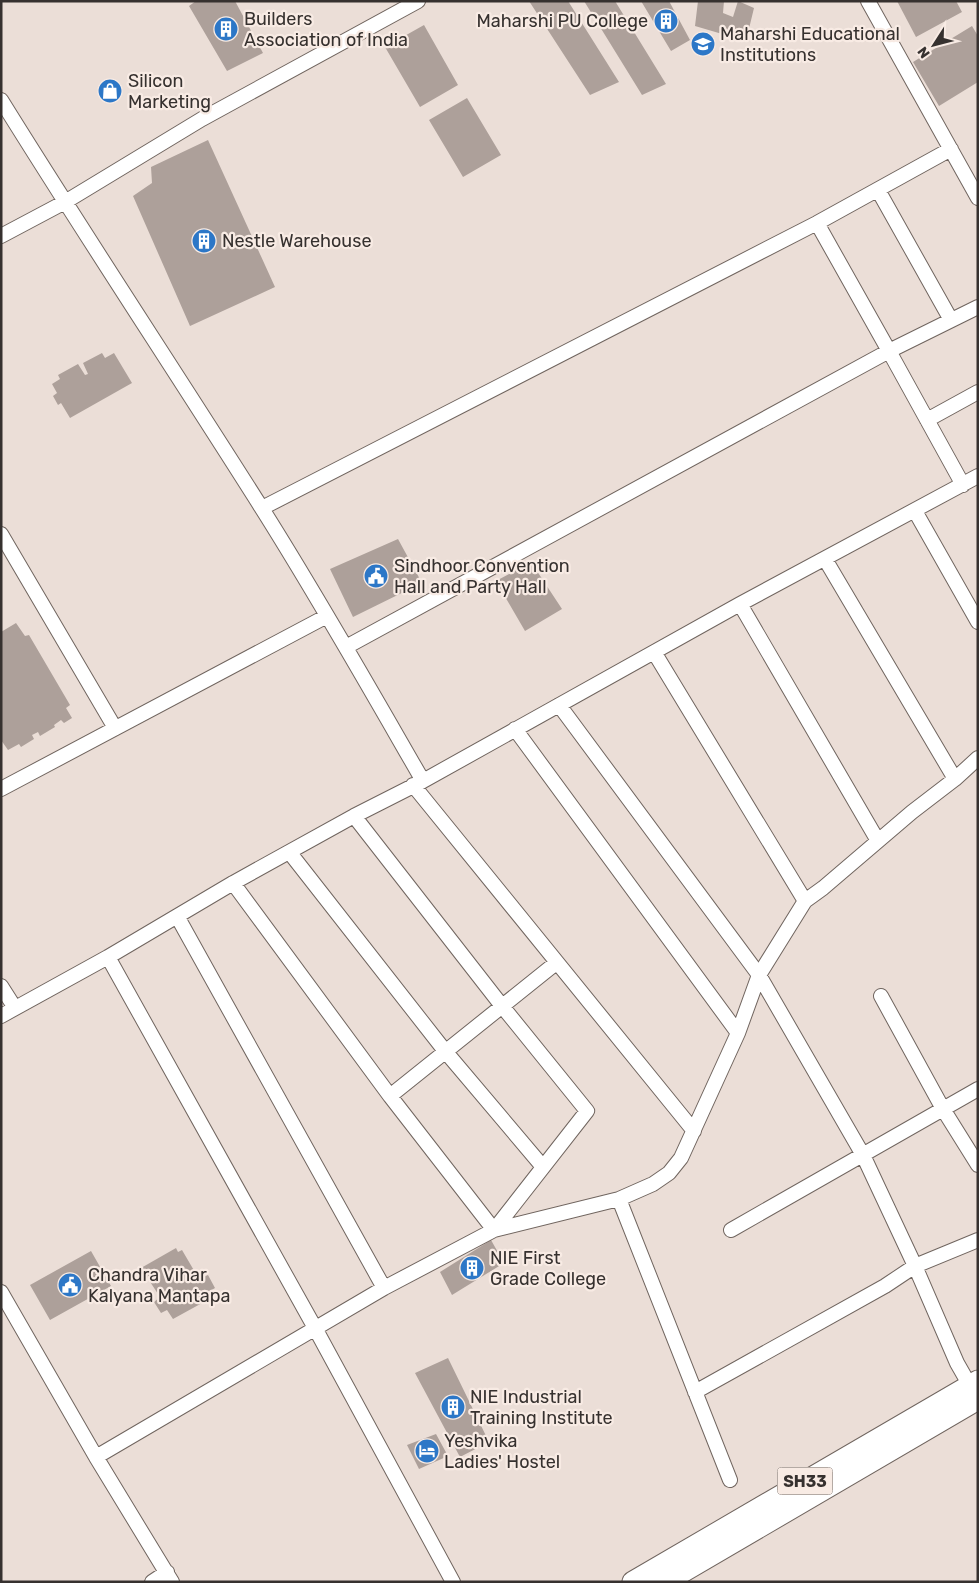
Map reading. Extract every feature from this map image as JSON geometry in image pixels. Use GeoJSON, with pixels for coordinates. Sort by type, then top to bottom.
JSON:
{"type":"FeatureCollection","features":[{"type":"Feature","properties":{"kind":"main road","name":"SH33"},"geometry":{"type":"LineString","coordinates":[[633,1582],[976,1393]]}},
{"type":"Feature","properties":{"kind":"main road"},"geometry":{"type":"LineString","coordinates":[[665,1582],[976,1393]]}},
{"type":"Feature","properties":{"kind":"street"},"geometry":{"type":"LineString","coordinates":[[1,236],[65,202],[202,119],[418,1]]}},
{"type":"Feature","properties":{"kind":"street"},"geometry":{"type":"LineString","coordinates":[[868,1],[978,198]]}},
{"type":"Feature","properties":{"kind":"street"},"geometry":{"type":"LineString","coordinates":[[1,100],[262,508],[328,616],[418,783],[556,963],[694,1131]]}},
{"type":"Feature","properties":{"kind":"street"},"geometry":{"type":"LineString","coordinates":[[262,508],[817,223],[951,149]]}},
{"type":"Feature","properties":{"kind":"street"},"geometry":{"type":"LineString","coordinates":[[878,190],[951,320]]}},
{"type":"Feature","properties":{"kind":"street"},"geometry":{"type":"LineString","coordinates":[[817,223],[963,485]]}},
{"type":"Feature","properties":{"kind":"street"},"geometry":{"type":"LineString","coordinates":[[346,647],[889,351],[978,306]]}},
{"type":"Feature","properties":{"kind":"street"},"geometry":{"type":"LineString","coordinates":[[927,420],[978,392]]}},
{"type":"Feature","properties":{"kind":"street"},"geometry":{"type":"LineString","coordinates":[[1,1016],[354,816],[418,783],[740,604],[978,476]]}},
{"type":"Feature","properties":{"kind":"street"},"geometry":{"type":"LineString","coordinates":[[915,511],[978,622]]}},
{"type":"Feature","properties":{"kind":"street"},"geometry":{"type":"LineString","coordinates":[[1,534],[115,728]]}},
{"type":"Feature","properties":{"kind":"street"},"geometry":{"type":"LineString","coordinates":[[825,559],[955,779]]}},
{"type":"Feature","properties":{"kind":"street"},"geometry":{"type":"LineString","coordinates":[[740,604],[878,841]]}},
{"type":"Feature","properties":{"kind":"street"},"geometry":{"type":"LineString","coordinates":[[1,789],[328,616]]}},
{"type":"Feature","properties":{"kind":"street"},"geometry":{"type":"LineString","coordinates":[[654,652],[805,901]]}},
{"type":"Feature","properties":{"kind":"street"},"geometry":{"type":"LineString","coordinates":[[560,705],[759,975],[863,1155],[915,1266],[957,1363],[976,1393]]}},
{"type":"Feature","properties":{"kind":"street"},"geometry":{"type":"LineString","coordinates":[[515,729],[738,1033]]}},
{"type":"Feature","properties":{"kind":"street"},"geometry":{"type":"LineString","coordinates":[[96,1457],[384,1288],[494,1230],[619,1199],[653,1184],[669,1173],[681,1158],[694,1131],[738,1033],[759,975],[805,901],[912,812],[955,779],[978,758]]}},
{"type":"Feature","properties":{"kind":"street"},"geometry":{"type":"LineString","coordinates":[[354,816],[502,1006],[586,1110],[494,1230]]}},
{"type":"Feature","properties":{"kind":"street"},"geometry":{"type":"LineString","coordinates":[[290,853],[446,1051],[543,1167]]}},
{"type":"Feature","properties":{"kind":"street"},"geometry":{"type":"LineString","coordinates":[[233,883],[390,1096],[494,1230]]}},
{"type":"Feature","properties":{"kind":"street"},"geometry":{"type":"LineString","coordinates":[[177,916],[384,1288]]}},
{"type":"Feature","properties":{"kind":"street"},"geometry":{"type":"LineString","coordinates":[[108,957],[315,1328],[453,1582]]}},
{"type":"Feature","properties":{"kind":"street"},"geometry":{"type":"LineString","coordinates":[[390,1096],[556,963]]}},
{"type":"Feature","properties":{"kind":"street"},"geometry":{"type":"LineString","coordinates":[[1,986],[15,1008]]}},
{"type":"Feature","properties":{"kind":"street"},"geometry":{"type":"LineString","coordinates":[[881,996],[943,1109],[978,1165]]}},
{"type":"Feature","properties":{"kind":"street"},"geometry":{"type":"LineString","coordinates":[[731,1230],[977,1090]]}},
{"type":"Feature","properties":{"kind":"street"},"geometry":{"type":"LineString","coordinates":[[619,1199],[730,1480]]}},
{"type":"Feature","properties":{"kind":"street"},"geometry":{"type":"LineString","coordinates":[[695,1392],[885,1286],[915,1266],[978,1240]]}},
{"type":"Feature","properties":{"kind":"street"},"geometry":{"type":"LineString","coordinates":[[1,1292],[96,1457],[169,1577],[152,1582]]}},
{"type":"Feature","properties":{"kind":"building","name":"Builders Association of India"},"geometry":{"type":"Polygon","coordinates":[[[196,1],[235,1],[263,53],[227,71],[189,6],[196,1]]]}},
{"type":"Feature","properties":{"kind":"building"},"geometry":{"type":"Polygon","coordinates":[[[529,1],[568,1],[619,82],[590,95],[529,1]]]}},
{"type":"Feature","properties":{"kind":"building"},"geometry":{"type":"Polygon","coordinates":[[[584,1],[615,1],[666,84],[642,95],[584,1]]]}},
{"type":"Feature","properties":{"kind":"building","name":"Maharshi PU College"},"geometry":{"type":"Polygon","coordinates":[[[641,1],[669,1],[690,40],[671,51],[641,1]]]}},
{"type":"Feature","properties":{"kind":"building"},"geometry":{"type":"Polygon","coordinates":[[[698,1],[724,1],[723,13],[733,17],[738,1],[754,8],[746,41],[695,26],[698,1]]]}},
{"type":"Feature","properties":{"kind":"building"},"geometry":{"type":"Polygon","coordinates":[[[897,1],[956,1],[962,12],[916,37],[897,1]]]}},
{"type":"Feature","properties":{"kind":"building"},"geometry":{"type":"Polygon","coordinates":[[[424,25],[458,85],[420,107],[385,47],[424,25]]]}},
{"type":"Feature","properties":{"kind":"building"},"geometry":{"type":"Polygon","coordinates":[[[972,26],[978,36],[978,82],[939,106],[913,62],[972,26]]]}},
{"type":"Feature","properties":{"kind":"building"},"geometry":{"type":"Polygon","coordinates":[[[467,98],[501,155],[463,177],[429,120],[467,98]]]}},
{"type":"Feature","properties":{"kind":"building","name":"Nestle Warehouse"},"geometry":{"type":"Polygon","coordinates":[[[208,140],[275,287],[190,326],[133,196],[152,183],[151,167],[208,140]]]}},
{"type":"Feature","properties":{"kind":"building"},"geometry":{"type":"Polygon","coordinates":[[[102,353],[105,358],[114,353],[132,383],[70,418],[61,403],[58,405],[53,396],[57,393],[52,384],[60,379],[58,375],[78,364],[85,375],[88,374],[83,363],[102,353]]]}},
{"type":"Feature","properties":{"kind":"building","name":"Sindhoor Convention Hall and Party Hall"},"geometry":{"type":"Polygon","coordinates":[[[398,539],[422,583],[353,617],[330,569],[398,539]]]}},
{"type":"Feature","properties":{"kind":"building"},"geometry":{"type":"Polygon","coordinates":[[[531,562],[562,609],[525,631],[496,581],[531,562]]]}},
{"type":"Feature","properties":{"kind":"building"},"geometry":{"type":"Polygon","coordinates":[[[16,623],[25,636],[29,635],[70,705],[66,708],[72,718],[64,723],[61,720],[54,725],[55,727],[40,736],[38,732],[32,735],[34,739],[21,747],[19,744],[8,750],[1,740],[1,632],[16,623]]]}},
{"type":"Feature","properties":{"kind":"building","name":"NIE First Grade College"},"geometry":{"type":"Polygon","coordinates":[[[491,1240],[504,1263],[452,1295],[440,1272],[491,1240]]]}},
{"type":"Feature","properties":{"kind":"building"},"geometry":{"type":"Polygon","coordinates":[[[176,1248],[178,1252],[182,1250],[199,1279],[208,1275],[215,1288],[210,1291],[213,1297],[173,1319],[167,1310],[161,1313],[154,1302],[160,1297],[141,1268],[176,1248]]]}},
{"type":"Feature","properties":{"kind":"building","name":"Chandra Vihar Kalyana Mantapa"},"geometry":{"type":"Polygon","coordinates":[[[91,1251],[111,1286],[50,1320],[30,1285],[91,1251]]]}},
{"type":"Feature","properties":{"kind":"building","name":"NIE Industrial Training Institute"},"geometry":{"type":"Polygon","coordinates":[[[448,1358],[489,1442],[460,1457],[415,1373],[448,1358]]]}},
{"type":"Feature","properties":{"kind":"building","name":"Yeshvika Ladies' Hostel"},"geometry":{"type":"Polygon","coordinates":[[[436,1434],[448,1456],[419,1469],[407,1445],[436,1434]]]}},
{"type":"Feature","properties":{"kind":"place","name":"Maharshi PU College"},"geometry":{"type":"Point","coordinates":[666,21]}},
{"type":"Feature","properties":{"kind":"place","name":"Builders Association of India"},"geometry":{"type":"Point","coordinates":[226,29]}},
{"type":"Feature","properties":{"kind":"place","name":"Maharshi Educational Institutions"},"geometry":{"type":"Point","coordinates":[703,44]}},
{"type":"Feature","properties":{"kind":"place","name":"Silicon Marketing"},"geometry":{"type":"Point","coordinates":[110,91]}},
{"type":"Feature","properties":{"kind":"place","name":"Nestle Warehouse"},"geometry":{"type":"Point","coordinates":[204,241]}},
{"type":"Feature","properties":{"kind":"place","name":"Sindhoor Convention Hall and Party Hall"},"geometry":{"type":"Point","coordinates":[376,576]}},
{"type":"Feature","properties":{"kind":"place","name":"NIE First Grade College"},"geometry":{"type":"Point","coordinates":[472,1268]}},
{"type":"Feature","properties":{"kind":"place","name":"Chandra Vihar Kalyana Mantapa"},"geometry":{"type":"Point","coordinates":[70,1285]}},
{"type":"Feature","properties":{"kind":"place","name":"NIE Industrial Training Institute"},"geometry":{"type":"Point","coordinates":[453,1407]}},
{"type":"Feature","properties":{"kind":"place","name":"Yeshvika Ladies' Hostel"},"geometry":{"type":"Point","coordinates":[427,1451]}}]}
